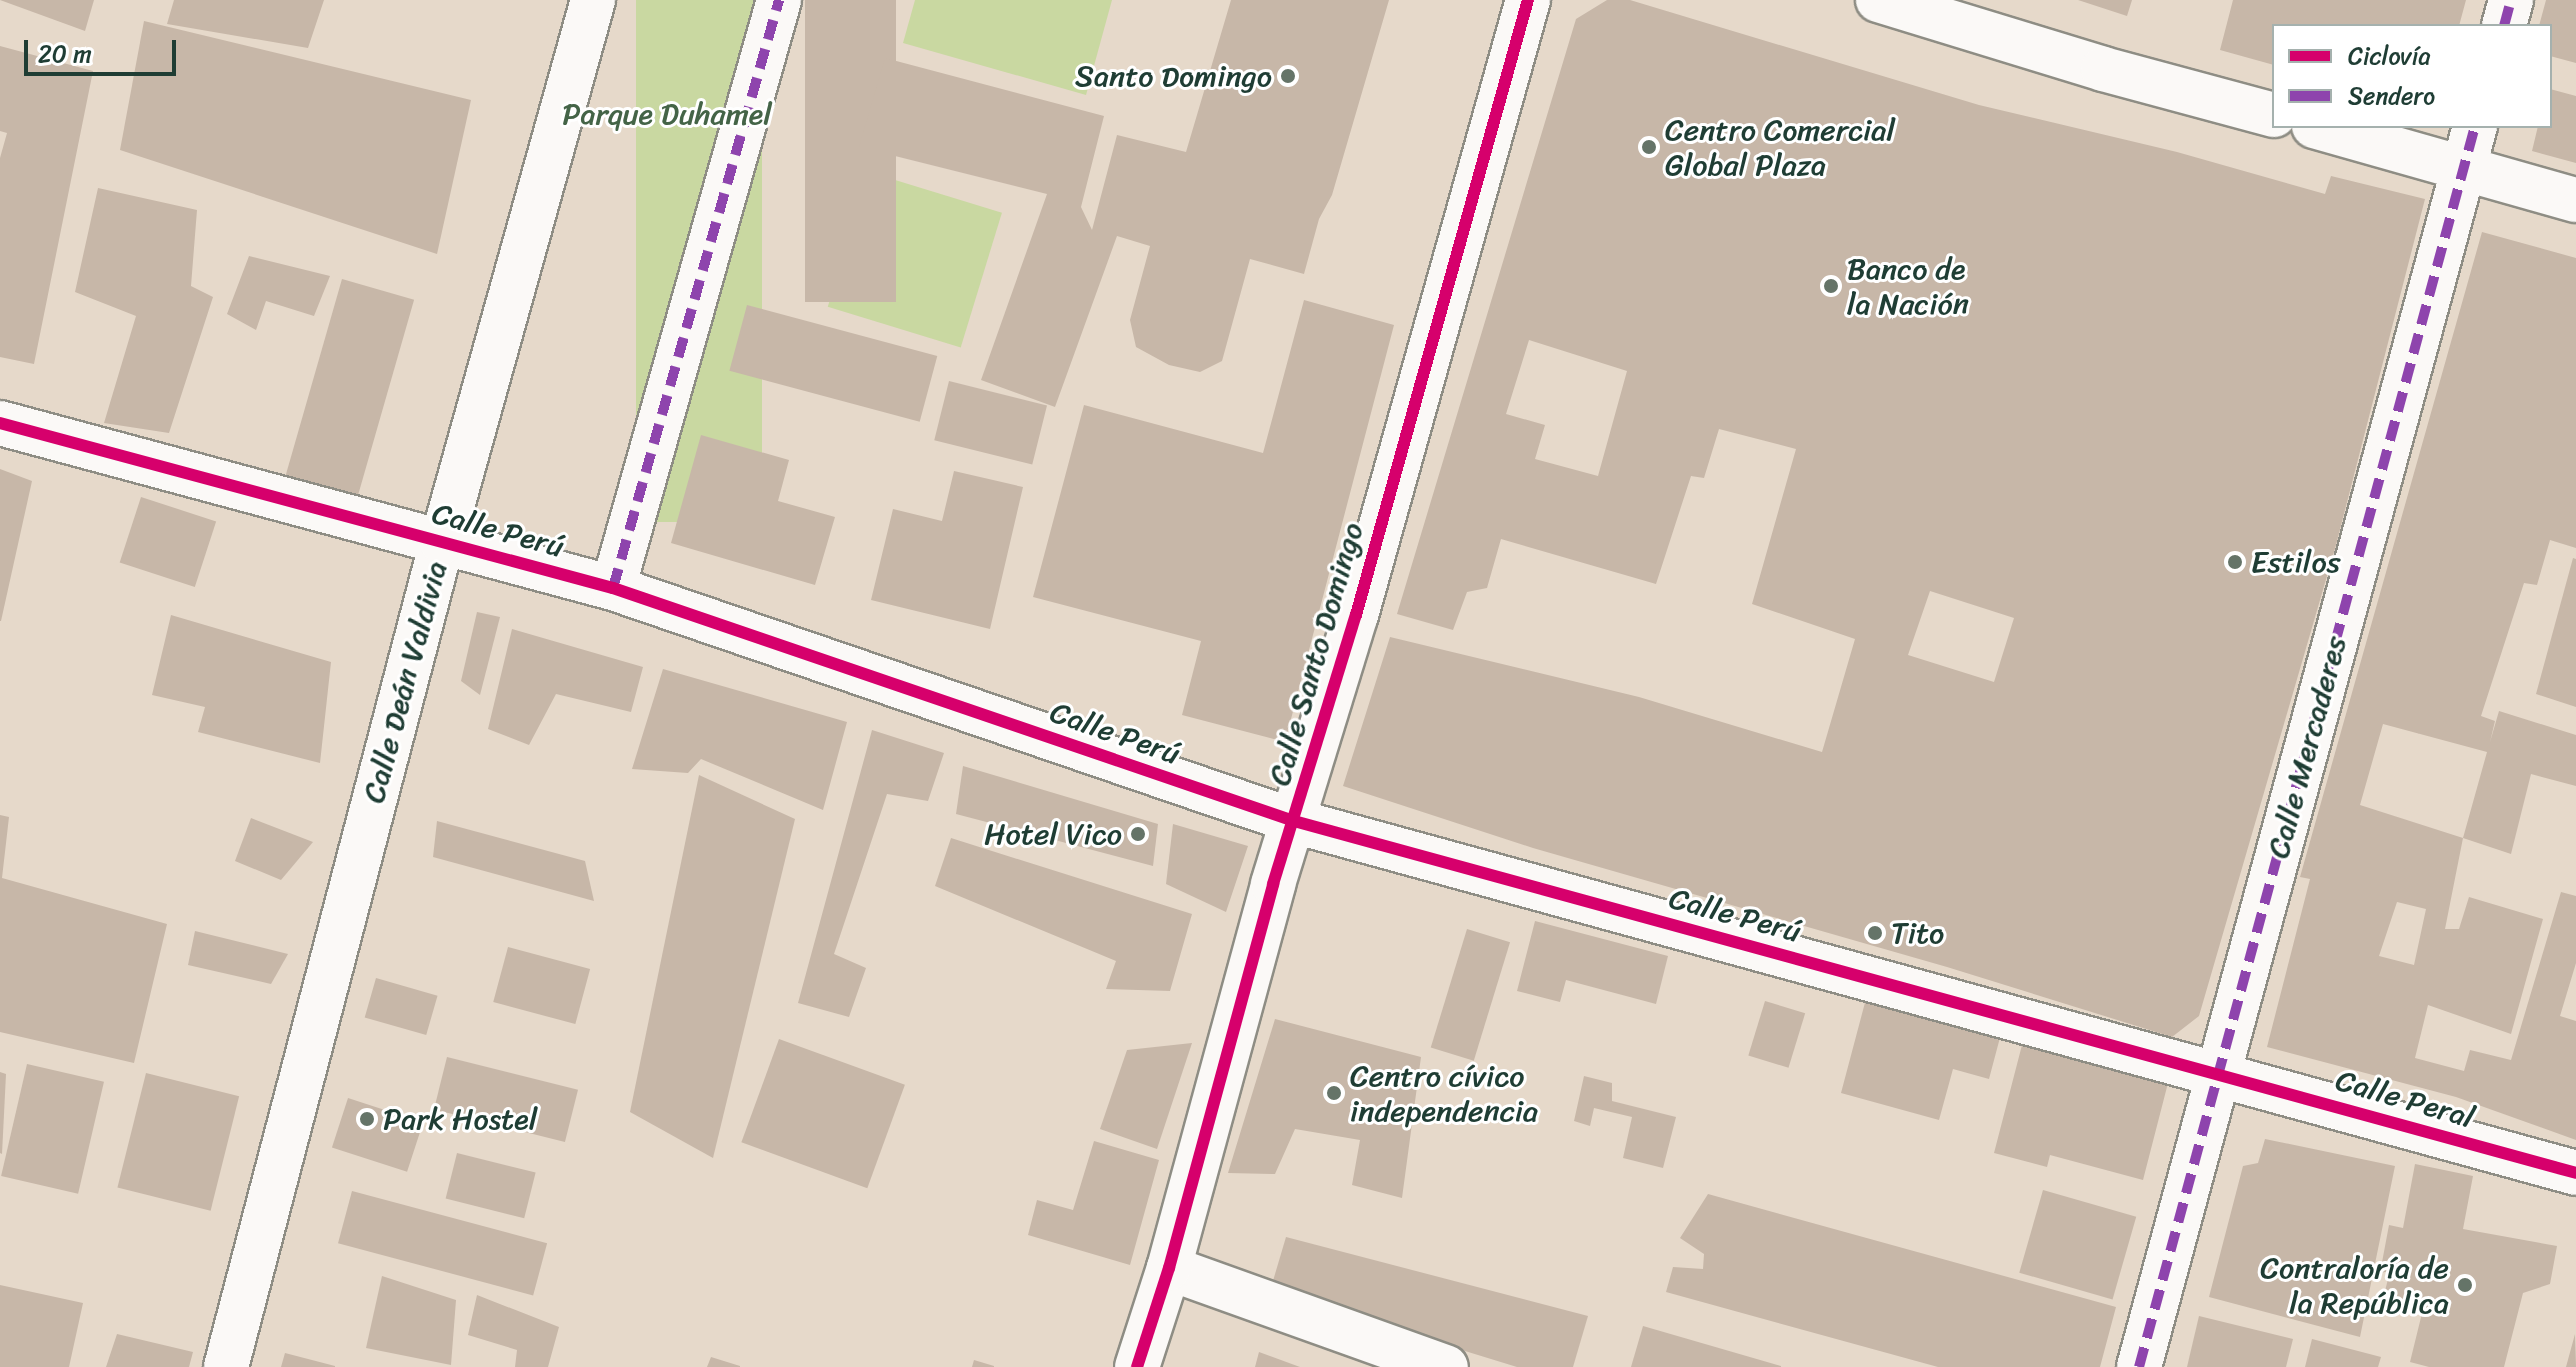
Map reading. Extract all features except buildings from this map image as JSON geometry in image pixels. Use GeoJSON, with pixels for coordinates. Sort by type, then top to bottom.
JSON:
{"type":"FeatureCollection","features":[{"type":"Feature","properties":{"kind":"street","name":"Calle Deán Valdivia"},"geometry":{"type":"LineString","coordinates":[[226,1367],[442,542],[593,0]]}},
{"type":"Feature","properties":{"kind":"street"},"geometry":{"type":"LineString","coordinates":[[613,588],[779,0]]}},
{"type":"Feature","properties":{"kind":"street","name":"Calle Santo Domingo"},"geometry":{"type":"LineString","coordinates":[[1137,1367],[1169,1268],[1273,884],[1294,821],[1528,0]]}},
{"type":"Feature","properties":{"kind":"street"},"geometry":{"type":"LineString","coordinates":[[1878,0],[2103,69],[2272,114]]}},
{"type":"Feature","properties":{"kind":"street"},"geometry":{"type":"LineString","coordinates":[[2505,24],[2511,0]]}},
{"type":"Feature","properties":{"kind":"street"},"geometry":{"type":"LineString","coordinates":[[2330,128],[2469,146],[2576,200]]}},
{"type":"Feature","properties":{"kind":"street","name":"Calle Mercaderes"},"geometry":{"type":"LineString","coordinates":[[2139,1367],[2469,146]]}},
{"type":"Feature","properties":{"kind":"street","name":"Calle Perú"},"geometry":{"type":"LineString","coordinates":[[0,423],[613,588],[1294,821],[2219,1074]]}},
{"type":"Feature","properties":{"kind":"street","name":"Calle Peral"},"geometry":{"type":"LineString","coordinates":[[2219,1074],[2576,1173]]}},
{"type":"Feature","properties":{"kind":"street"},"geometry":{"type":"LineString","coordinates":[[1169,1268],[1446,1367]]}},
{"type":"Feature","properties":{"kind":"green space","name":"Parque Duhamel"},"geometry":{"type":"Polygon","coordinates":[[[636,0],[762,0],[762,522],[636,522],[636,0]]]}},
{"type":"Feature","properties":{"kind":"green space"},"geometry":{"type":"Polygon","coordinates":[[[915,0],[1112,0],[1086,95],[903,43],[915,0]]]}},
{"type":"Feature","properties":{"kind":"green space"},"geometry":{"type":"Polygon","coordinates":[[[869,172],[1002,213],[961,347],[828,307],[869,172]]]}},
{"type":"Feature","properties":{"kind":"marked path"},"geometry":{"type":"LineString","coordinates":[[613,588],[779,0]]}},
{"type":"Feature","properties":{"kind":"marked path"},"geometry":{"type":"LineString","coordinates":[[2505,24],[2511,0]]}},
{"type":"Feature","properties":{"kind":"marked path"},"geometry":{"type":"LineString","coordinates":[[2139,1367],[2474,128]]}},
{"type":"Feature","properties":{"kind":"cycle path"},"geometry":{"type":"LineString","coordinates":[[1137,1367],[1169,1268],[1273,884],[1356,615],[1528,0]]}},
{"type":"Feature","properties":{"kind":"cycle path"},"geometry":{"type":"LineString","coordinates":[[0,423],[613,588],[1294,821],[2576,1173]]}},
{"type":"Feature","properties":{"kind":"place","name":"Santo Domingo"},"geometry":{"type":"Point","coordinates":[1288,76]}},
{"type":"Feature","properties":{"kind":"place","name":"Centro Comercial Global Plaza"},"geometry":{"type":"Point","coordinates":[1649,147]}},
{"type":"Feature","properties":{"kind":"place","name":"Banco de la Nación"},"geometry":{"type":"Point","coordinates":[1831,286]}},
{"type":"Feature","properties":{"kind":"place","name":"Estilos"},"geometry":{"type":"Point","coordinates":[2235,562]}},
{"type":"Feature","properties":{"kind":"place","name":"Hotel Vico"},"geometry":{"type":"Point","coordinates":[1138,834]}},
{"type":"Feature","properties":{"kind":"place","name":"Tito"},"geometry":{"type":"Point","coordinates":[1875,933]}},
{"type":"Feature","properties":{"kind":"place","name":"Centro cívico independencia"},"geometry":{"type":"Point","coordinates":[1334,1093]}},
{"type":"Feature","properties":{"kind":"place","name":"Park Hostel"},"geometry":{"type":"Point","coordinates":[367,1119]}},
{"type":"Feature","properties":{"kind":"place","name":"Contraloría de la República"},"geometry":{"type":"Point","coordinates":[2465,1285]}}]}
